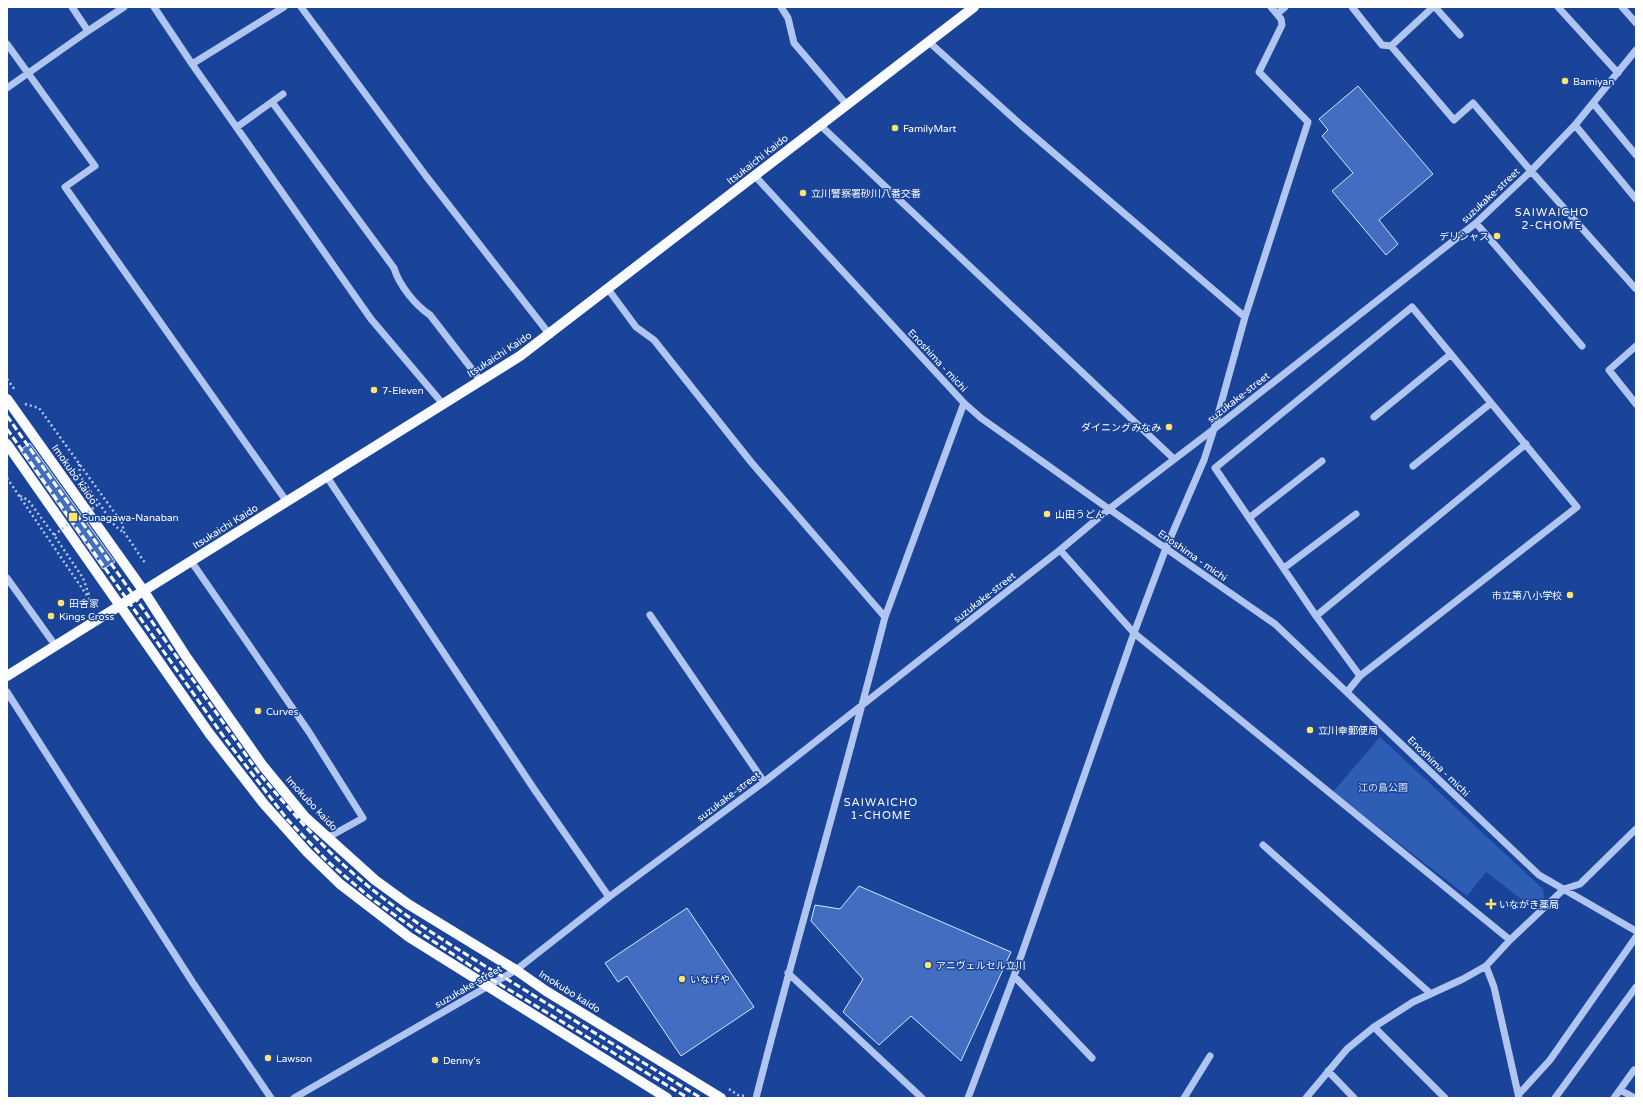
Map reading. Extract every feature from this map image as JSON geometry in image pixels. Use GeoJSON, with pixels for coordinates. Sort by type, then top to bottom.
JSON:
{"type":"FeatureCollection","features":[{"type":"Feature","properties":{"kind":"main road","name":"Itsukaichi Kaido"},"geometry":{"type":"LineString","coordinates":[[7,676],[520,356],[974,7]]}},
{"type":"Feature","properties":{"kind":"main road","name":"Imokubo kaido"},"geometry":{"type":"LineString","coordinates":[[7,399],[143,590],[185,655],[263,766],[288,798],[327,838],[375,880],[408,904],[516,970],[546,991],[721,1098]]}},
{"type":"Feature","properties":{"kind":"main road"},"geometry":{"type":"LineString","coordinates":[[7,444],[121,604],[209,733],[264,804],[307,852],[340,884],[409,937],[667,1098]]}},
{"type":"Feature","properties":{"kind":"street"},"geometry":{"type":"LineString","coordinates":[[72,7],[88,30]]}},
{"type":"Feature","properties":{"kind":"street"},"geometry":{"type":"LineString","coordinates":[[7,88],[88,30],[124,7]]}},
{"type":"Feature","properties":{"kind":"street"},"geometry":{"type":"LineString","coordinates":[[154,7],[192,64],[371,319],[443,404]]}},
{"type":"Feature","properties":{"kind":"street"},"geometry":{"type":"LineString","coordinates":[[192,64],[284,7]]}},
{"type":"Feature","properties":{"kind":"street"},"geometry":{"type":"LineString","coordinates":[[301,7],[426,176],[550,334]]}},
{"type":"Feature","properties":{"kind":"street"},"geometry":{"type":"LineString","coordinates":[[781,7],[788,18],[794,43],[847,104]]}},
{"type":"Feature","properties":{"kind":"street"},"geometry":{"type":"LineString","coordinates":[[968,1098],[1014,976],[1134,633],[1166,548],[1204,460],[1245,317],[1308,122],[1259,72],[1282,25],[1271,7]]}},
{"type":"Feature","properties":{"kind":"street"},"geometry":{"type":"LineString","coordinates":[[1276,14],[1285,7]]}},
{"type":"Feature","properties":{"kind":"street"},"geometry":{"type":"LineString","coordinates":[[1352,7],[1382,45],[1391,46],[1454,120],[1473,103],[1636,289]]}},
{"type":"Feature","properties":{"kind":"street"},"geometry":{"type":"LineString","coordinates":[[1391,46],[1434,7],[1460,35]]}},
{"type":"Feature","properties":{"kind":"street"},"geometry":{"type":"LineString","coordinates":[[1558,7],[1618,74]]}},
{"type":"Feature","properties":{"kind":"street"},"geometry":{"type":"LineString","coordinates":[[1622,7],[1636,23]]}},
{"type":"Feature","properties":{"kind":"street"},"geometry":{"type":"LineString","coordinates":[[929,42],[1021,125],[1245,317]]}},
{"type":"Feature","properties":{"kind":"street"},"geometry":{"type":"LineString","coordinates":[[7,44],[27,74],[95,166],[65,187],[287,502]]}},
{"type":"Feature","properties":{"kind":"street","name":"suzukake-street"},"geometry":{"type":"LineString","coordinates":[[294,1098],[516,970],[609,897],[764,782],[1060,550],[1109,509],[1214,429],[1476,223],[1531,171],[1575,125],[1636,50]]}},
{"type":"Feature","properties":{"kind":"street"},"geometry":{"type":"LineString","coordinates":[[237,127],[283,94]]}},
{"type":"Feature","properties":{"kind":"street"},"geometry":{"type":"LineString","coordinates":[[272,102],[394,268],[397,278],[421,310],[430,315],[481,381]]}},
{"type":"Feature","properties":{"kind":"street"},"geometry":{"type":"LineString","coordinates":[[1593,103],[1636,155]]}},
{"type":"Feature","properties":{"kind":"street"},"geometry":{"type":"LineString","coordinates":[[820,125],[1174,459]]}},
{"type":"Feature","properties":{"kind":"street"},"geometry":{"type":"LineString","coordinates":[[1575,125],[1636,200]]}},
{"type":"Feature","properties":{"kind":"street","name":"Enoshima - michi"},"geometry":{"type":"LineString","coordinates":[[755,176],[964,403],[981,418],[1275,624],[1539,875],[1636,931]]}},
{"type":"Feature","properties":{"kind":"street"},"geometry":{"type":"LineString","coordinates":[[1476,223],[1582,346]]}},
{"type":"Feature","properties":{"kind":"street"},"geometry":{"type":"LineString","coordinates":[[608,289],[636,328],[654,340],[751,462],[885,617]]}},
{"type":"Feature","properties":{"kind":"street"},"geometry":{"type":"LineString","coordinates":[[1347,692],[1360,676],[1577,507],[1412,307],[1215,468],[1316,616],[1360,676]]}},
{"type":"Feature","properties":{"kind":"street"},"geometry":{"type":"LineString","coordinates":[[1636,346],[1609,370],[1636,404]]}},
{"type":"Feature","properties":{"kind":"street"},"geometry":{"type":"LineString","coordinates":[[1374,417],[1451,354]]}},
{"type":"Feature","properties":{"kind":"street"},"geometry":{"type":"LineString","coordinates":[[756,1098],[788,973],[863,703],[885,617],[964,403]]}},
{"type":"Feature","properties":{"kind":"street"},"geometry":{"type":"LineString","coordinates":[[1413,466],[1491,403]]}},
{"type":"Feature","properties":{"kind":"street"},"geometry":{"type":"LineString","coordinates":[[1316,616],[1526,444]]}},
{"type":"Feature","properties":{"kind":"street"},"geometry":{"type":"LineString","coordinates":[[1249,518],[1322,461]]}},
{"type":"Feature","properties":{"kind":"street"},"geometry":{"type":"LineString","coordinates":[[328,476],[534,788],[609,897]]}},
{"type":"Feature","properties":{"kind":"street"},"geometry":{"type":"LineString","coordinates":[[1284,568],[1356,514]]}},
{"type":"Feature","properties":{"kind":"street"},"geometry":{"type":"LineString","coordinates":[[1060,550],[1134,633],[1510,940]]}},
{"type":"Feature","properties":{"kind":"street"},"geometry":{"type":"LineString","coordinates":[[191,561],[309,732],[363,818],[327,838]]}},
{"type":"Feature","properties":{"kind":"street"},"geometry":{"type":"LineString","coordinates":[[7,578],[55,645]]}},
{"type":"Feature","properties":{"kind":"street"},"geometry":{"type":"LineString","coordinates":[[650,615],[764,782]]}},
{"type":"Feature","properties":{"kind":"street"},"geometry":{"type":"LineString","coordinates":[[7,692],[193,983],[271,1098]]}},
{"type":"Feature","properties":{"kind":"street"},"geometry":{"type":"LineString","coordinates":[[1306,1098],[1347,1049],[1374,1027],[1408,1005],[1463,979],[1486,966],[1510,940],[1564,889],[1580,884],[1636,829]]}},
{"type":"Feature","properties":{"kind":"street"},"geometry":{"type":"LineString","coordinates":[[1263,845],[1431,994]]}},
{"type":"Feature","properties":{"kind":"street"},"geometry":{"type":"LineString","coordinates":[[1519,1096],[1550,1060],[1636,937]]}},
{"type":"Feature","properties":{"kind":"street"},"geometry":{"type":"LineString","coordinates":[[1486,966],[1494,987],[1519,1096]]}},
{"type":"Feature","properties":{"kind":"street"},"geometry":{"type":"LineString","coordinates":[[788,973],[922,1098]]}},
{"type":"Feature","properties":{"kind":"street"},"geometry":{"type":"LineString","coordinates":[[1014,976],[1092,1058]]}},
{"type":"Feature","properties":{"kind":"street"},"geometry":{"type":"LineString","coordinates":[[1555,1098],[1636,987]]}},
{"type":"Feature","properties":{"kind":"street"},"geometry":{"type":"LineString","coordinates":[[1374,1027],[1445,1098]]}},
{"type":"Feature","properties":{"kind":"street"},"geometry":{"type":"LineString","coordinates":[[1184,1098],[1210,1056]]}},
{"type":"Feature","properties":{"kind":"street"},"geometry":{"type":"LineString","coordinates":[[1614,1098],[1634,1070]]}},
{"type":"Feature","properties":{"kind":"street"},"geometry":{"type":"LineString","coordinates":[[1328,1071],[1354,1098]]}},
{"type":"Feature","properties":{"kind":"street"},"geometry":{"type":"LineString","coordinates":[[1620,1090],[1635,1098]]}},
{"type":"Feature","properties":{"kind":"path"},"geometry":{"type":"LineString","coordinates":[[7,379],[16,392]]}},
{"type":"Feature","properties":{"kind":"path"},"geometry":{"type":"LineString","coordinates":[[21,398],[26,404],[39,408],[122,523],[124,532],[145,563]]}},
{"type":"Feature","properties":{"kind":"path"},"geometry":{"type":"LineString","coordinates":[[79,463],[80,476],[115,526],[124,532]]}},
{"type":"Feature","properties":{"kind":"path"},"geometry":{"type":"LineString","coordinates":[[7,478],[19,496],[90,600],[83,578],[54,535],[28,500],[19,496]]}},
{"type":"Feature","properties":{"kind":"path"},"geometry":{"type":"LineString","coordinates":[[84,515],[100,504]]}},
{"type":"Feature","properties":{"kind":"path"},"geometry":{"type":"LineString","coordinates":[[54,535],[70,523]]}},
{"type":"Feature","properties":{"kind":"green space","name":"江の島公園"},"geometry":{"type":"Polygon","coordinates":[[[1380,737],[1543,889],[1544,899],[1534,909],[1486,872],[1467,896],[1333,792],[1380,737]]]}},
{"type":"Feature","properties":{"kind":"building"},"geometry":{"type":"Polygon","coordinates":[[[1358,86],[1433,174],[1379,220],[1398,244],[1386,255],[1332,191],[1353,173],[1322,136],[1328,130],[1319,119],[1358,86]]]}},
{"type":"Feature","properties":{"kind":"building"},"geometry":{"type":"Polygon","coordinates":[[[30,443],[115,562],[103,569],[20,450],[30,443]]]}},
{"type":"Feature","properties":{"kind":"building","name":"アニヴェルセル立川"},"geometry":{"type":"Polygon","coordinates":[[[859,886],[1011,952],[961,1061],[911,1016],[879,1045],[843,1012],[863,979],[811,921],[815,905],[840,909],[859,886]]]}},
{"type":"Feature","properties":{"kind":"building","name":"いなげや"},"geometry":{"type":"Polygon","coordinates":[[[687,908],[754,1007],[681,1056],[627,976],[618,982],[605,963],[687,908]]]}},
{"type":"Feature","properties":{"kind":"railway"},"geometry":{"type":"LineString","coordinates":[[7,416],[258,772],[292,812],[329,851],[373,890],[432,933],[701,1098]]}},
{"type":"Feature","properties":{"kind":"railway"},"geometry":{"type":"LineString","coordinates":[[7,429],[226,740],[287,819],[328,862],[372,899],[419,932],[488,977],[688,1098]]}},
{"type":"Feature","properties":{"kind":"place","name":"Bamiyan"},"geometry":{"type":"Point","coordinates":[1565,81]}},
{"type":"Feature","properties":{"kind":"place","name":"FamilyMart"},"geometry":{"type":"Point","coordinates":[895,128]}},
{"type":"Feature","properties":{"kind":"place","name":"立川警察署砂川八番交番"},"geometry":{"type":"Point","coordinates":[803,193]}},
{"type":"Feature","properties":{"kind":"place","name":"デリシャス"},"geometry":{"type":"Point","coordinates":[1497,236]}},
{"type":"Feature","properties":{"kind":"place","name":"7-Eleven"},"geometry":{"type":"Point","coordinates":[374,390]}},
{"type":"Feature","properties":{"kind":"place","name":"ダイニングみなみ"},"geometry":{"type":"Point","coordinates":[1169,427]}},
{"type":"Feature","properties":{"kind":"place","name":"山田うどん"},"geometry":{"type":"Point","coordinates":[1047,514]}},
{"type":"Feature","properties":{"kind":"place","name":"Sunagawa-Nanaban"},"geometry":{"type":"Point","coordinates":[73,517]}},
{"type":"Feature","properties":{"kind":"place","name":"市立第八小学校"},"geometry":{"type":"Point","coordinates":[1570,595]}},
{"type":"Feature","properties":{"kind":"place","name":"田舎家"},"geometry":{"type":"Point","coordinates":[61,603]}},
{"type":"Feature","properties":{"kind":"place","name":"Kings Cross"},"geometry":{"type":"Point","coordinates":[51,616]}},
{"type":"Feature","properties":{"kind":"place","name":"Curves"},"geometry":{"type":"Point","coordinates":[258,711]}},
{"type":"Feature","properties":{"kind":"place","name":"立川幸郵便局"},"geometry":{"type":"Point","coordinates":[1310,730]}},
{"type":"Feature","properties":{"kind":"place","name":"いながき薬局"},"geometry":{"type":"Point","coordinates":[1491,904]}},
{"type":"Feature","properties":{"kind":"place","name":"アニヴェルセル立川"},"geometry":{"type":"Point","coordinates":[928,965]}},
{"type":"Feature","properties":{"kind":"place","name":"いなげや"},"geometry":{"type":"Point","coordinates":[682,979]}},
{"type":"Feature","properties":{"kind":"place","name":"Lawson"},"geometry":{"type":"Point","coordinates":[268,1058]}},
{"type":"Feature","properties":{"kind":"place","name":"Denny's"},"geometry":{"type":"Point","coordinates":[435,1060]}},
{"type":"Feature","properties":{"kind":"district","name":"SAIWAICHO 2-CHOME"},"geometry":{"type":"Point","coordinates":[1552,218]}},
{"type":"Feature","properties":{"kind":"district","name":"SAIWAICHO 1-CHOME"},"geometry":{"type":"Point","coordinates":[881,808]}}]}
